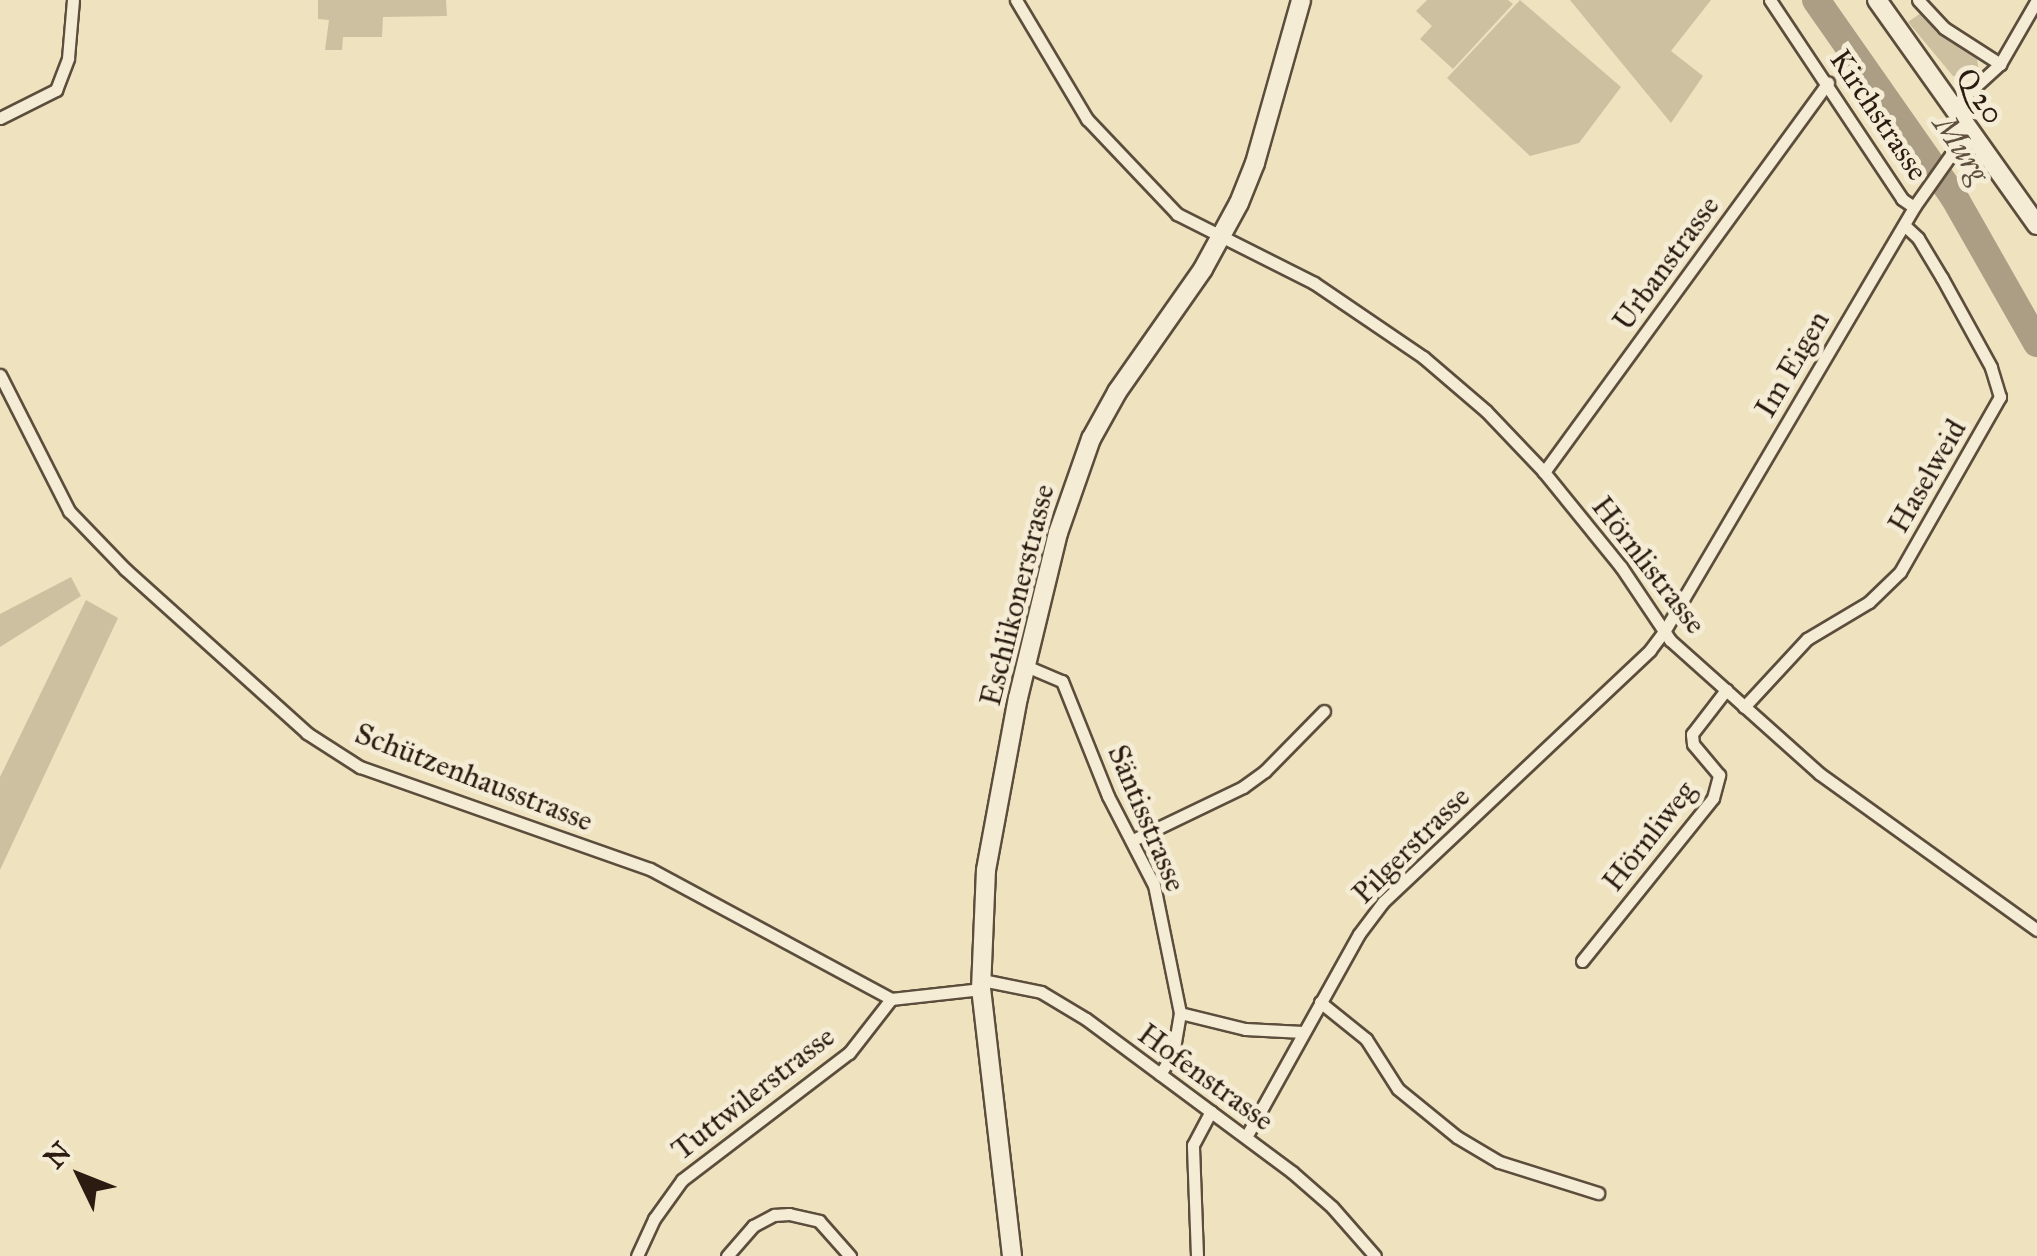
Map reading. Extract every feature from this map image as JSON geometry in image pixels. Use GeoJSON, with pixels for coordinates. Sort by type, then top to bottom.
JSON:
{"type":"FeatureCollection","features":[{"type":"Feature","properties":{"kind":"main road","name":"Eschlikonerstrasse"},"geometry":{"type":"LineString","coordinates":[[1012,1256],[982,985],[988,854],[1026,666],[1058,534],[1091,439],[1117,392],[1222,237],[1255,163],[1302,0]]}},
{"type":"Feature","properties":{"kind":"main road","name":"Q 20"},"geometry":{"type":"LineString","coordinates":[[1876,0],[2037,225]]}},
{"type":"Feature","properties":{"kind":"street"},"geometry":{"type":"LineString","coordinates":[[0,118],[56,90],[68,58],[73,0]]}},
{"type":"Feature","properties":{"kind":"street","name":"Hörnlistrasse"},"geometry":{"type":"LineString","coordinates":[[1016,0],[1107,144],[1177,214],[1314,283],[1388,330],[1486,411],[1544,472],[1670,640],[1820,774],[2037,930]]}},
{"type":"Feature","properties":{"kind":"street","name":"Kirchstrasse"},"geometry":{"type":"LineString","coordinates":[[1770,0],[1902,199],[1914,207]]}},
{"type":"Feature","properties":{"kind":"street"},"geometry":{"type":"LineString","coordinates":[[1918,0],[1944,28],[2000,64]]}},
{"type":"Feature","properties":{"kind":"street"},"geometry":{"type":"LineString","coordinates":[[1954,106],[2000,64],[2037,0]]}},
{"type":"Feature","properties":{"kind":"street","name":"Urbanstrasse"},"geometry":{"type":"LineString","coordinates":[[1544,472],[1828,84]]}},
{"type":"Feature","properties":{"kind":"street","name":"Im Eigen"},"geometry":{"type":"LineString","coordinates":[[1665,630],[1927,184],[1969,128]]}},
{"type":"Feature","properties":{"kind":"street","name":"Haselweid"},"geometry":{"type":"LineString","coordinates":[[1744,707],[1806,639],[1874,598],[1900,572],[2000,397],[1991,367],[1918,238],[1904,224]]}},
{"type":"Feature","properties":{"kind":"street","name":"Schützenhausstrasse"},"geometry":{"type":"LineString","coordinates":[[0,375],[69,511],[125,568],[307,733],[360,767],[650,869],[891,999]]}},
{"type":"Feature","properties":{"kind":"street","name":"Pilgerstrasse"},"geometry":{"type":"LineString","coordinates":[[1246,1136],[1320,1002],[1383,902],[1650,650],[1665,630]]}},
{"type":"Feature","properties":{"kind":"street","name":"Säntisstrasse"},"geometry":{"type":"LineString","coordinates":[[1026,666],[1062,681],[1108,796],[1154,885],[1180,1013],[1172,1054],[1160,1074]]}},
{"type":"Feature","properties":{"kind":"street","name":"Hörnliweg"},"geometry":{"type":"LineString","coordinates":[[1582,960],[1713,798],[1719,775],[1693,744],[1692,734],[1726,690]]}},
{"type":"Feature","properties":{"kind":"street"},"geometry":{"type":"LineString","coordinates":[[1134,840],[1243,787],[1324,711]]}},
{"type":"Feature","properties":{"kind":"street"},"geometry":{"type":"LineString","coordinates":[[891,999],[982,985]]}},
{"type":"Feature","properties":{"kind":"street","name":"Hofenstrasse"},"geometry":{"type":"LineString","coordinates":[[982,985],[1041,992],[1246,1136],[1332,1207],[1376,1256]]}},
{"type":"Feature","properties":{"kind":"street","name":"Tuttwilerstrasse"},"geometry":{"type":"LineString","coordinates":[[637,1256],[654,1219],[682,1180],[849,1054],[891,999]]}},
{"type":"Feature","properties":{"kind":"street"},"geometry":{"type":"LineString","coordinates":[[1320,1002],[1366,1039],[1398,1090],[1457,1138],[1499,1162],[1598,1193]]}},
{"type":"Feature","properties":{"kind":"street"},"geometry":{"type":"LineString","coordinates":[[1180,1013],[1245,1030],[1303,1032]]}},
{"type":"Feature","properties":{"kind":"street"},"geometry":{"type":"LineString","coordinates":[[1197,1256],[1192,1157],[1198,1130],[1211,1111]]}},
{"type":"Feature","properties":{"kind":"street"},"geometry":{"type":"LineString","coordinates":[[727,1256],[753,1226],[774,1215],[790,1214],[819,1222],[850,1256]]}},
{"type":"Feature","properties":{"kind":"shaded area"},"geometry":{"type":"Polygon","coordinates":[[[318,0],[446,0],[447,16],[383,17],[382,37],[343,37],[342,50],[325,50],[329,20],[318,19],[318,0]]]}},
{"type":"Feature","properties":{"kind":"shaded area"},"geometry":{"type":"Polygon","coordinates":[[[1427,0],[1508,0],[1513,4],[1453,69],[1420,39],[1432,26],[1416,11],[1427,0]]]}},
{"type":"Feature","properties":{"kind":"shaded area"},"geometry":{"type":"Polygon","coordinates":[[[1520,0],[1621,87],[1579,143],[1530,156],[1447,78],[1520,0]]]}},
{"type":"Feature","properties":{"kind":"shaded area"},"geometry":{"type":"Polygon","coordinates":[[[1570,0],[1711,0],[1671,51],[1703,76],[1671,123],[1570,0]]]}},
{"type":"Feature","properties":{"kind":"shaded area"},"geometry":{"type":"Polygon","coordinates":[[[1921,13],[1977,59],[1979,71],[1974,78],[1953,76],[1908,22],[1921,13]]]}},
{"type":"Feature","properties":{"kind":"shaded area"},"geometry":{"type":"Polygon","coordinates":[[[71,577],[81,596],[0,647],[0,614],[71,577]]]}},
{"type":"Feature","properties":{"kind":"shaded area"},"geometry":{"type":"Polygon","coordinates":[[[86,600],[118,618],[0,870],[0,777],[86,600]]]}},
{"type":"Feature","properties":{"kind":"waterway","name":"Murg"},"geometry":{"type":"LineString","coordinates":[[1816,0],[1954,197],[2037,343]]}}]}
